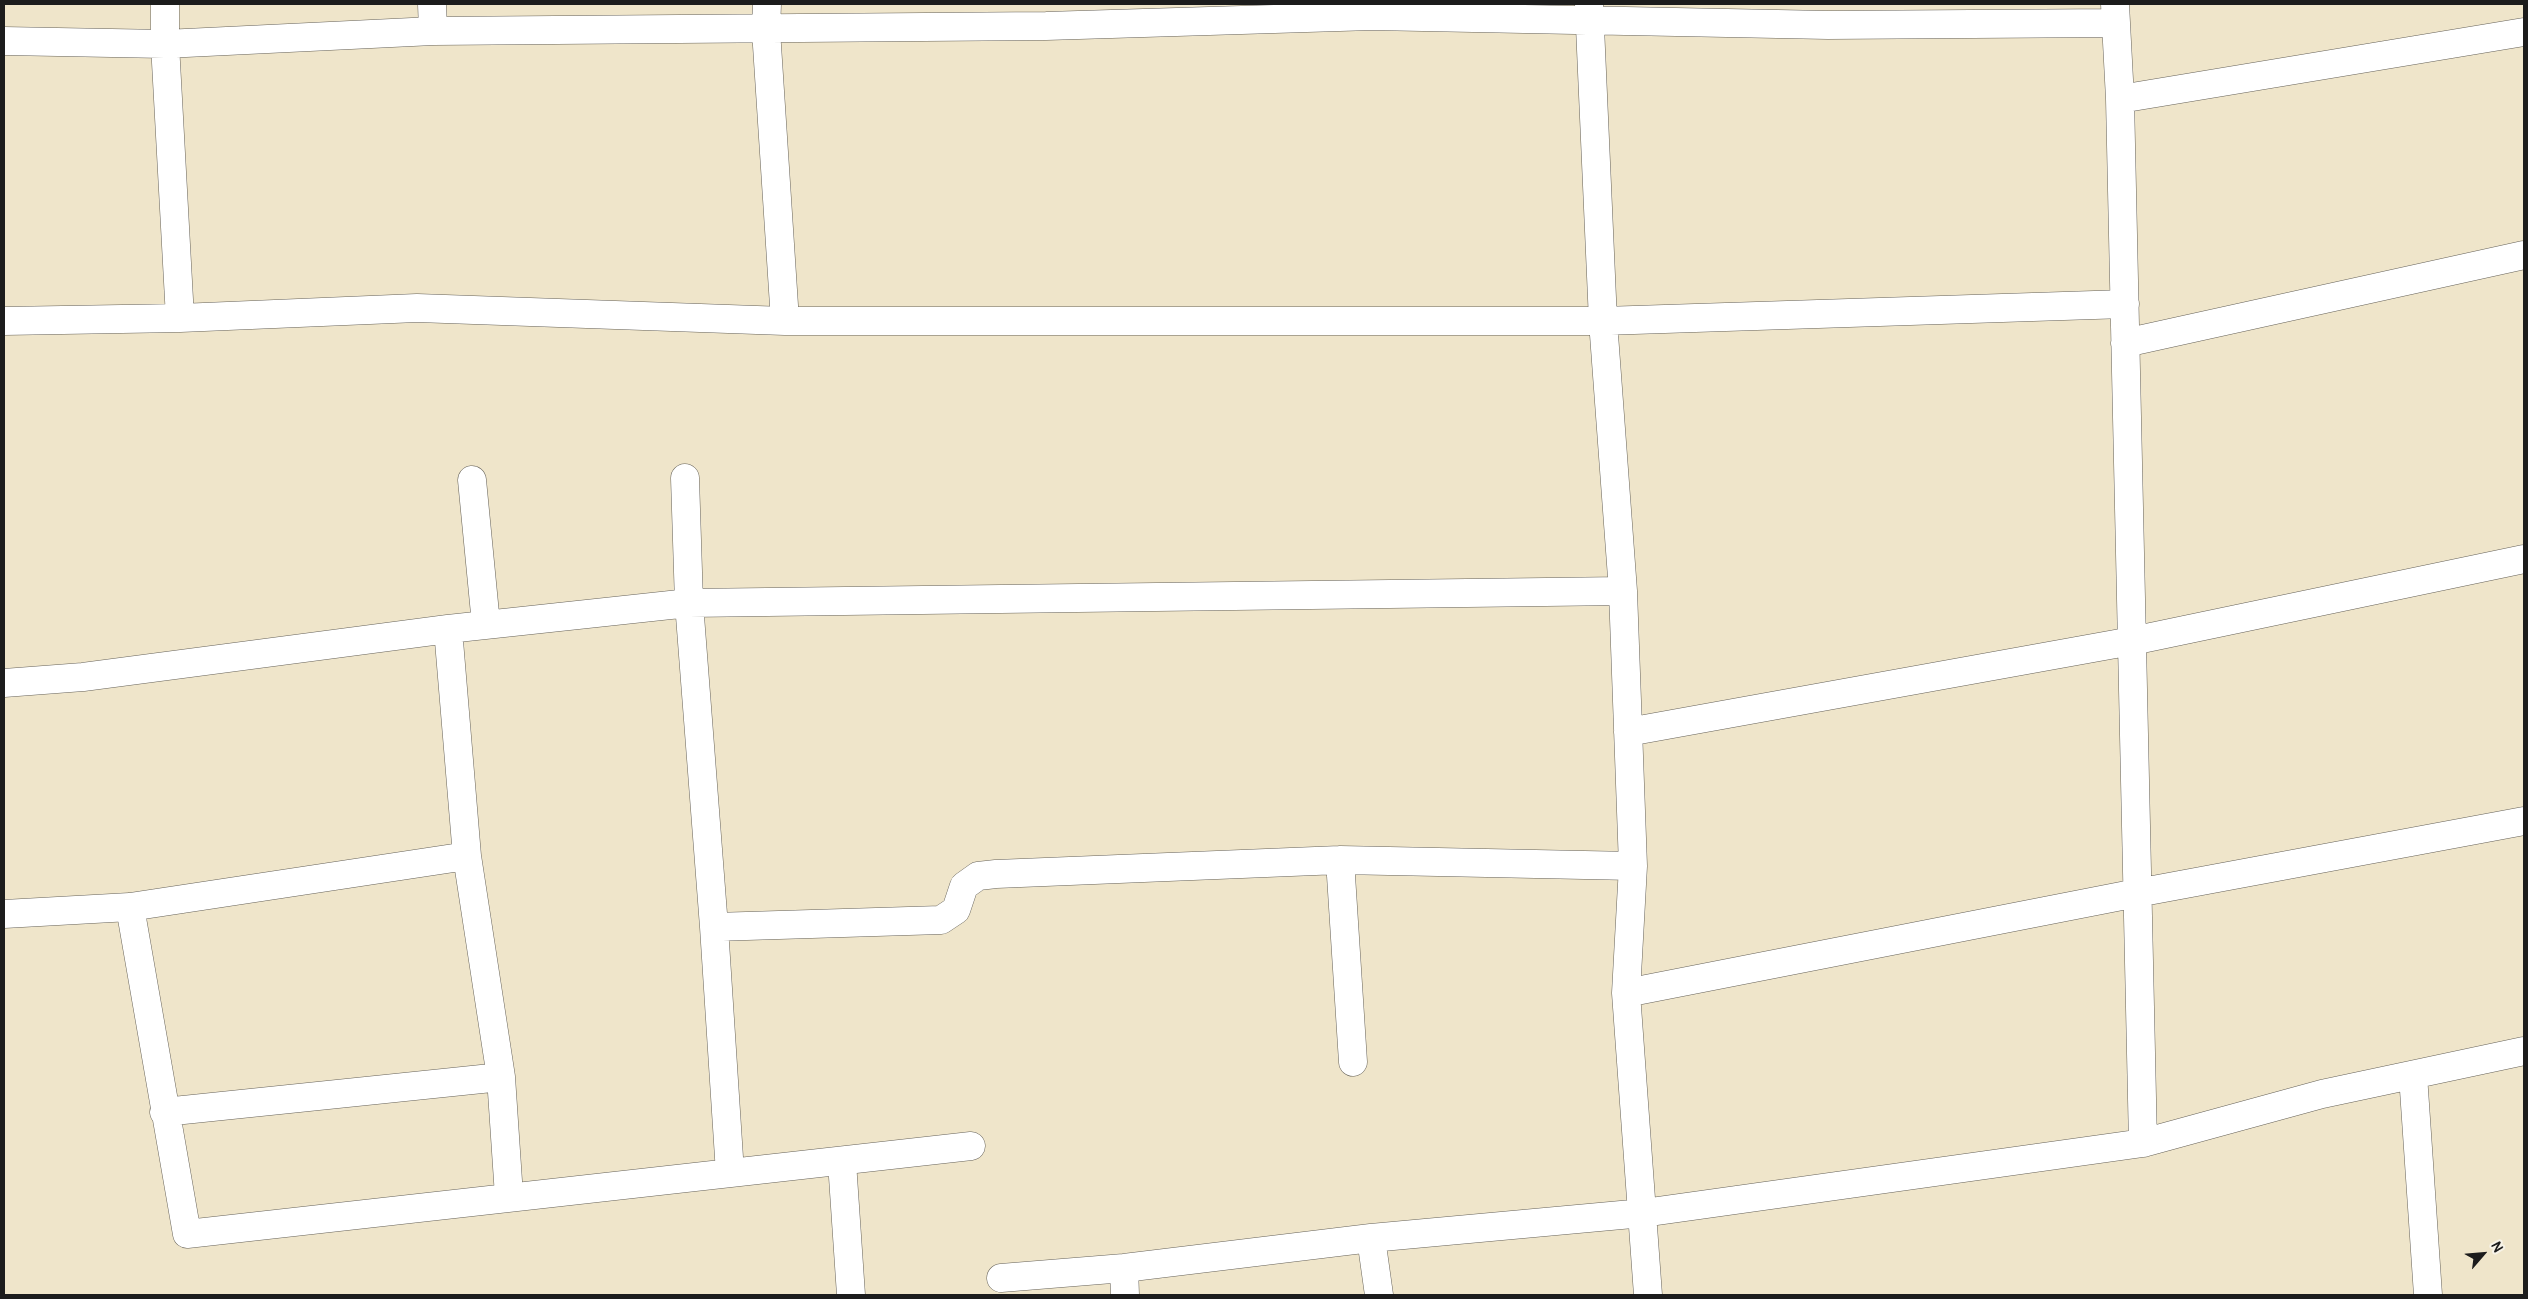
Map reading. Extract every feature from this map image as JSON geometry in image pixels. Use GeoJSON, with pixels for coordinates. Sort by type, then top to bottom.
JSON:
{"type":"FeatureCollection","features":[{"type":"Feature","properties":{"kind":"street"},"geometry":{"type":"LineString","coordinates":[[165,4],[165,44],[180,318]]}},
{"type":"Feature","properties":{"kind":"street"},"geometry":{"type":"LineString","coordinates":[[432,4],[433,31]]}},
{"type":"Feature","properties":{"kind":"street"},"geometry":{"type":"LineString","coordinates":[[4,41],[165,44],[766,17],[1372,10],[1589,13],[2115,14],[2120,99],[2143,1143]]}},
{"type":"Feature","properties":{"kind":"street"},"geometry":{"type":"LineString","coordinates":[[1589,13],[1603,321],[1624,591],[1633,866],[1626,993],[1648,1295]]}},
{"type":"Feature","properties":{"kind":"street"},"geometry":{"type":"LineString","coordinates":[[766,17],[785,321]]}},
{"type":"Feature","properties":{"kind":"street"},"geometry":{"type":"LineString","coordinates":[[2120,99],[2524,32]]}},
{"type":"Feature","properties":{"kind":"street"},"geometry":{"type":"LineString","coordinates":[[2125,343],[2524,255]]}},
{"type":"Feature","properties":{"kind":"street"},"geometry":{"type":"LineString","coordinates":[[4,321],[180,318],[417,308],[785,321],[1603,321],[2124,304]]}},
{"type":"Feature","properties":{"kind":"street"},"geometry":{"type":"LineString","coordinates":[[685,478],[689,603],[714,927],[730,1172]]}},
{"type":"Feature","properties":{"kind":"street"},"geometry":{"type":"LineString","coordinates":[[472,480],[486,624]]}},
{"type":"Feature","properties":{"kind":"street"},"geometry":{"type":"LineString","coordinates":[[1628,732],[2132,641],[2524,559]]}},
{"type":"Feature","properties":{"kind":"street"},"geometry":{"type":"LineString","coordinates":[[4,683],[83,677],[486,624],[689,603],[1624,591]]}},
{"type":"Feature","properties":{"kind":"street"},"geometry":{"type":"LineString","coordinates":[[448,629],[467,856],[501,1077],[509,1196]]}},
{"type":"Feature","properties":{"kind":"street"},"geometry":{"type":"LineString","coordinates":[[1626,993],[2137,893],[2524,821]]}},
{"type":"Feature","properties":{"kind":"street"},"geometry":{"type":"LineString","coordinates":[[4,914],[130,907],[467,856]]}},
{"type":"Feature","properties":{"kind":"street"},"geometry":{"type":"LineString","coordinates":[[714,927],[941,920],[956,910],[964,886],[978,876],[1340,860],[1633,866]]}},
{"type":"Feature","properties":{"kind":"street"},"geometry":{"type":"LineString","coordinates":[[1340,860],[1353,1062]]}},
{"type":"Feature","properties":{"kind":"street"},"geometry":{"type":"LineString","coordinates":[[130,907],[186,1234],[301,1222],[509,1196],[842,1162],[970,1146]]}},
{"type":"Feature","properties":{"kind":"street"},"geometry":{"type":"LineString","coordinates":[[1001,1278],[1124,1268],[1371,1238],[1643,1213],[2143,1143],[2322,1094],[2524,1051]]}},
{"type":"Feature","properties":{"kind":"street"},"geometry":{"type":"LineString","coordinates":[[2413,1075],[2428,1295]]}},
{"type":"Feature","properties":{"kind":"street"},"geometry":{"type":"LineString","coordinates":[[164,1112],[501,1077]]}},
{"type":"Feature","properties":{"kind":"street"},"geometry":{"type":"LineString","coordinates":[[842,1162],[851,1295]]}},
{"type":"Feature","properties":{"kind":"street"},"geometry":{"type":"LineString","coordinates":[[1371,1238],[1379,1295]]}},
{"type":"Feature","properties":{"kind":"street"},"geometry":{"type":"LineString","coordinates":[[1124,1268],[1125,1295]]}}]}
